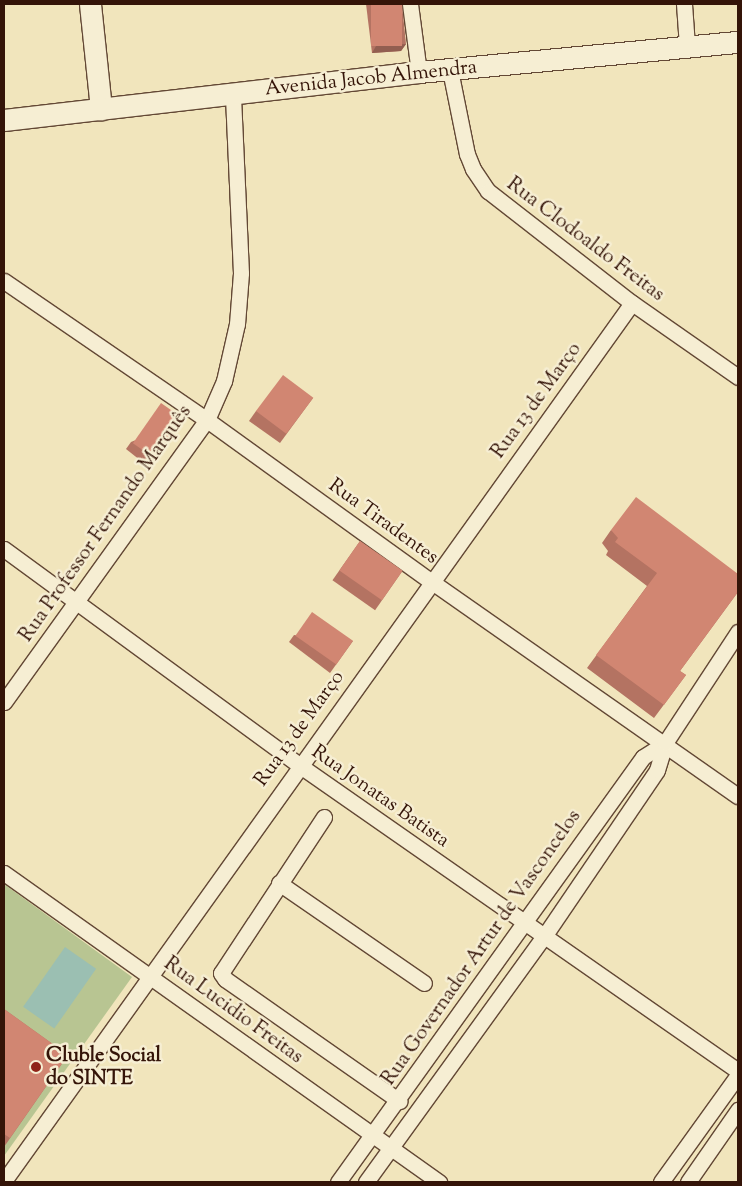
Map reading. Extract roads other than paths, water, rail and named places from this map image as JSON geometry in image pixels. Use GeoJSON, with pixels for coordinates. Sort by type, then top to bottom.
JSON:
{"type":"FeatureCollection","features":[{"type":"Feature","properties":{"kind":"street"},"geometry":{"type":"LineString","coordinates":[[90,4],[101,109]]}},
{"type":"Feature","properties":{"kind":"street"},"geometry":{"type":"LineString","coordinates":[[410,4],[418,72]]}},
{"type":"Feature","properties":{"kind":"street"},"geometry":{"type":"LineString","coordinates":[[684,4],[688,46]]}},
{"type":"Feature","properties":{"kind":"street","name":"Avenida Jacob Almendra"},"geometry":{"type":"LineString","coordinates":[[4,120],[418,72],[738,42]]}},
{"type":"Feature","properties":{"kind":"street","name":"Rua Clodoaldo Freitas"},"geometry":{"type":"LineString","coordinates":[[450,70],[467,154],[483,184],[508,209],[632,303],[738,377]]}},
{"type":"Feature","properties":{"kind":"street","name":"Rua Professor Fernando Marquês"},"geometry":{"type":"LineString","coordinates":[[4,702],[207,420],[224,381],[237,324],[241,273],[233,94]]}},
{"type":"Feature","properties":{"kind":"street","name":"Rua Tiradentes"},"geometry":{"type":"LineString","coordinates":[[4,280],[207,420],[432,582],[738,796]]}},
{"type":"Feature","properties":{"kind":"street","name":"Rua 13 de Março"},"geometry":{"type":"LineString","coordinates":[[4,1181],[299,765],[632,303]]}},
{"type":"Feature","properties":{"kind":"street","name":"Rua Jonatas Batista"},"geometry":{"type":"LineString","coordinates":[[4,550],[76,600],[299,765],[523,923],[545,935],[738,1071]]}},
{"type":"Feature","properties":{"kind":"street","name":"Rua Governador Artur de Vasconcelos"},"geometry":{"type":"LineString","coordinates":[[366,1182],[545,935],[657,770],[664,743],[738,632]]}},
{"type":"Feature","properties":{"kind":"street","name":"Rua Governador Artur de Vasconcelos"},"geometry":{"type":"LineString","coordinates":[[338,1182],[399,1101],[523,923],[643,757],[664,743]]}},
{"type":"Feature","properties":{"kind":"street"},"geometry":{"type":"LineString","coordinates":[[324,817],[221,968],[222,975],[399,1101]]}},
{"type":"Feature","properties":{"kind":"street","name":"Rua Lucidio Freitas"},"geometry":{"type":"LineString","coordinates":[[4,872],[438,1182]]}},
{"type":"Feature","properties":{"kind":"street"},"geometry":{"type":"LineString","coordinates":[[279,883],[424,983]]}},
{"type":"Feature","properties":{"kind":"street"},"geometry":{"type":"LineString","coordinates":[[661,1182],[738,1075]]}},
{"type":"Feature","properties":{"kind":"street"},"geometry":{"type":"LineString","coordinates":[[688,1182],[738,1110]]}},
{"type":"Feature","properties":{"kind":"water"},"geometry":{"type":"Polygon","coordinates":[[[65,947],[96,969],[54,1029],[23,1007],[65,947]]]}},
{"type":"Feature","properties":{"kind":"place","name":"Cluble Social do SINTE"},"geometry":{"type":"Point","coordinates":[36,1067]}}]}
